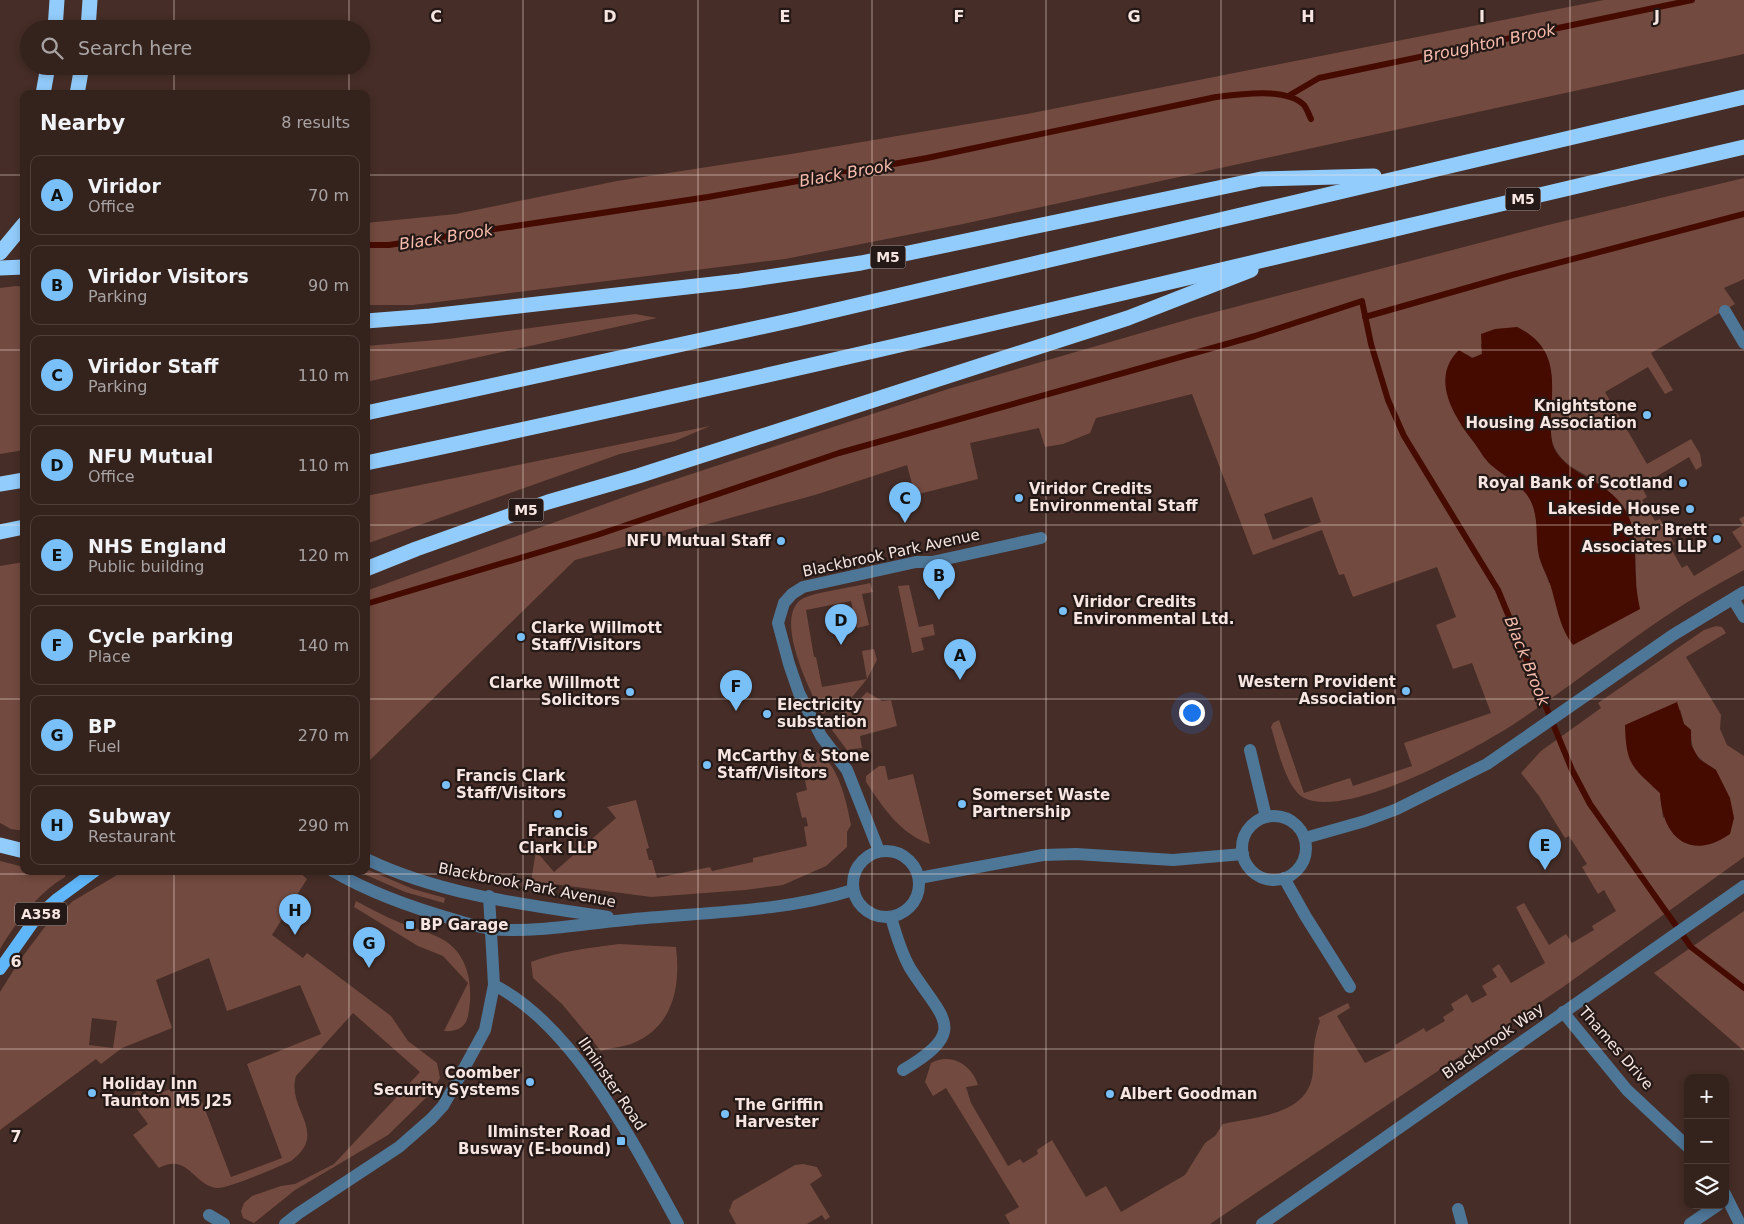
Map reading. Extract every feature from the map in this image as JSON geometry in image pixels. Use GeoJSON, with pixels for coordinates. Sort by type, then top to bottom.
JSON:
{"type":"FeatureCollection","features":[{"type":"Feature","properties":{"kind":"highway"},"geometry":{"type":"LineString","coordinates":[[55,20],[57,0]]}},
{"type":"Feature","properties":{"kind":"highway"},"geometry":{"type":"LineString","coordinates":[[89,20],[90,0]]}},
{"type":"Feature","properties":{"kind":"highway"},"geometry":{"type":"LineString","coordinates":[[44,90],[46,75]]}},
{"type":"Feature","properties":{"kind":"highway"},"geometry":{"type":"LineString","coordinates":[[78,90],[80,75]]}},
{"type":"Feature","properties":{"kind":"highway","name":"M5"},"geometry":{"type":"LineString","coordinates":[[370,412],[579,369],[798,320],[1744,97]]}},
{"type":"Feature","properties":{"kind":"highway","name":"M5"},"geometry":{"type":"LineString","coordinates":[[370,462],[597,415],[1744,147]]}},
{"type":"Feature","properties":{"kind":"highway","name":"M5"},"geometry":{"type":"LineString","coordinates":[[370,321],[430,316],[740,281],[852,264],[1261,180],[1406,176]]}},
{"type":"Feature","properties":{"kind":"highway"},"geometry":{"type":"LineString","coordinates":[[0,254],[20,229]]}},
{"type":"Feature","properties":{"kind":"highway","name":"M5"},"geometry":{"type":"LineString","coordinates":[[370,567],[548,502],[647,473],[1128,318],[1301,250]]}},
{"type":"Feature","properties":{"kind":"highway"},"geometry":{"type":"LineString","coordinates":[[0,268],[20,267]]}},
{"type":"Feature","properties":{"kind":"highway"},"geometry":{"type":"LineString","coordinates":[[0,484],[20,481]]}},
{"type":"Feature","properties":{"kind":"highway"},"geometry":{"type":"LineString","coordinates":[[0,532],[20,528]]}},
{"type":"Feature","properties":{"kind":"highway"},"geometry":{"type":"LineString","coordinates":[[0,845],[20,850]]}},
{"type":"Feature","properties":{"kind":"main road","name":"A358"},"geometry":{"type":"LineString","coordinates":[[0,969],[36,918],[90,875]]}},
{"type":"Feature","properties":{"kind":"street"},"geometry":{"type":"LineString","coordinates":[[1725,311],[1744,343]]}},
{"type":"Feature","properties":{"kind":"street","name":"Blackbrook Park Avenue"},"geometry":{"type":"LineString","coordinates":[[880,851],[847,770],[822,736],[799,692],[778,623],[784,603],[792,594],[810,585],[1041,538]]}},
{"type":"Feature","properties":{"kind":"street"},"geometry":{"type":"LineString","coordinates":[[1305,838],[1365,821],[1397,809],[1487,764],[1530,736],[1673,634],[1738,595],[1744,617]]}},
{"type":"Feature","properties":{"kind":"street"},"geometry":{"type":"LineString","coordinates":[[1250,750],[1266,817]]}},
{"type":"Feature","properties":{"kind":"street"},"geometry":{"type":"LineString","coordinates":[[1278,816],[1289,820],[1299,828],[1305,838],[1306,851],[1302,863],[1295,872],[1284,878],[1274,880],[1263,878],[1250,868],[1243,854],[1244,836],[1249,827],[1266,817],[1278,816]]}},
{"type":"Feature","properties":{"kind":"street"},"geometry":{"type":"LineString","coordinates":[[880,851],[900,854],[916,868],[919,878],[919,891],[914,904],[904,913],[891,917],[876,916],[863,908],[853,890],[853,877],[858,865],[867,856],[880,851]]}},
{"type":"Feature","properties":{"kind":"street"},"geometry":{"type":"LineString","coordinates":[[919,878],[1043,855],[1076,854],[1173,860],[1243,854]]}},
{"type":"Feature","properties":{"kind":"street","name":"Blackbrook Park Avenue"},"geometry":{"type":"LineString","coordinates":[[370,861],[395,872],[429,883],[489,896],[625,920]]}},
{"type":"Feature","properties":{"kind":"street","name":"Blackbrook Park Avenue"},"geometry":{"type":"LineString","coordinates":[[340,875],[360,887],[414,907],[491,929],[548,929],[625,920],[696,915],[808,902],[853,890]]}},
{"type":"Feature","properties":{"kind":"street"},"geometry":{"type":"LineString","coordinates":[[1284,878],[1350,988]]}},
{"type":"Feature","properties":{"kind":"street","name":"Blackbrook Way"},"geometry":{"type":"LineString","coordinates":[[1262,1224],[1744,886]]}},
{"type":"Feature","properties":{"kind":"street"},"geometry":{"type":"LineString","coordinates":[[285,1224],[298,1213],[399,1147],[437,1112],[456,1085],[484,1030],[494,985],[489,896]]}},
{"type":"Feature","properties":{"kind":"street"},"geometry":{"type":"LineString","coordinates":[[891,917],[903,956],[941,1011],[946,1025],[942,1038],[936,1048],[926,1057],[903,1070]]}},
{"type":"Feature","properties":{"kind":"street","name":"Ilminster Road"},"geometry":{"type":"LineString","coordinates":[[494,985],[505,991],[565,1043],[629,1136],[678,1224]]}},
{"type":"Feature","properties":{"kind":"street","name":"Thames Drive"},"geometry":{"type":"LineString","coordinates":[[1563,1012],[1627,1090],[1684,1143]]}},
{"type":"Feature","properties":{"kind":"street"},"geometry":{"type":"LineString","coordinates":[[1729,1207],[1740,1224]]}},
{"type":"Feature","properties":{"kind":"street"},"geometry":{"type":"LineString","coordinates":[[1458,1209],[1462,1224]]}},
{"type":"Feature","properties":{"kind":"street"},"geometry":{"type":"LineString","coordinates":[[1690,1224],[1710,1209]]}},
{"type":"Feature","properties":{"kind":"street"},"geometry":{"type":"LineString","coordinates":[[209,1215],[224,1224]]}},
{"type":"Feature","properties":{"kind":"shaded area"},"geometry":{"type":"Polygon","coordinates":[[[1604,0],[1744,0],[1744,54],[963,224],[785,259],[413,305],[370,305],[370,223],[456,214],[617,181],[1027,114],[1604,0]]]}},
{"type":"Feature","properties":{"kind":"shaded area"},"geometry":{"type":"Polygon","coordinates":[[[1744,178],[1744,279],[1724,288],[1735,304],[1651,353],[1673,390],[1665,394],[1648,367],[1605,392],[1647,464],[1691,439],[1700,454],[1702,466],[1696,470],[1689,457],[1641,486],[1647,497],[1642,500],[1655,521],[1660,519],[1675,544],[1670,547],[1682,568],[1687,565],[1694,576],[1742,547],[1732,532],[1743,525],[1739,519],[1744,516],[1744,570],[1669,614],[1502,732],[1447,762],[1382,790],[1351,799],[1324,802],[1304,798],[1292,786],[1279,755],[1271,727],[1273,723],[1279,720],[1304,793],[1350,778],[1353,786],[1412,766],[1404,743],[1491,713],[1472,663],[1453,669],[1436,625],[1456,617],[1437,567],[1353,597],[1344,574],[1339,575],[1322,530],[1253,555],[1192,394],[1096,418],[1090,433],[1063,444],[1045,447],[1039,428],[970,443],[978,479],[915,495],[907,465],[815,495],[575,560],[370,760],[370,590],[646,489],[948,389],[1193,318],[1544,226],[1744,178]],[[1517,327],[1481,344],[1482,354],[1473,358],[1466,354],[1461,425],[1490,464],[1525,490],[1533,505],[1537,522],[1539,556],[1549,583],[1636,579],[1634,543],[1628,516],[1612,494],[1569,465],[1555,449],[1551,433],[1552,387],[1549,364],[1545,353],[1530,335],[1517,327]],[[1312,497],[1264,514],[1273,540],[1321,522],[1312,497]]]}},
{"type":"Feature","properties":{"kind":"shaded area"},"geometry":{"type":"Polygon","coordinates":[[[20,286],[20,451],[0,454],[0,288],[20,286]]]}},
{"type":"Feature","properties":{"kind":"shaded area"},"geometry":{"type":"Polygon","coordinates":[[[635,314],[657,318],[370,381],[370,346],[448,339],[635,314]]]}},
{"type":"Feature","properties":{"kind":"shaded area"},"geometry":{"type":"Polygon","coordinates":[[[1517,327],[1530,335],[1539,344],[1550,364],[1552,376],[1551,438],[1553,446],[1567,464],[1617,498],[1632,524],[1636,586],[1640,609],[1573,645],[1564,630],[1540,559],[1534,510],[1529,497],[1484,457],[1458,420],[1452,408],[1445,384],[1446,372],[1450,361],[1459,350],[1472,358],[1482,354],[1481,334],[1495,329],[1517,327]]]}},
{"type":"Feature","properties":{"kind":"shaded area"},"geometry":{"type":"Polygon","coordinates":[[[710,426],[675,441],[620,454],[370,543],[370,495],[710,426]]]}},
{"type":"Feature","properties":{"kind":"shaded area"},"geometry":{"type":"Polygon","coordinates":[[[20,563],[20,830],[11,829],[0,823],[0,566],[20,563]]]}},
{"type":"Feature","properties":{"kind":"shaded area"},"geometry":{"type":"Polygon","coordinates":[[[870,583],[873,592],[862,594],[869,625],[857,628],[851,601],[806,610],[814,657],[816,657],[822,687],[867,679],[848,702],[822,714],[803,672],[792,637],[791,621],[794,608],[802,599],[825,592],[870,583]]]}},
{"type":"Feature","properties":{"kind":"shaded area"},"geometry":{"type":"Polygon","coordinates":[[[909,585],[919,627],[933,624],[935,635],[921,638],[924,650],[912,653],[898,586],[909,585]]]}},
{"type":"Feature","properties":{"kind":"shaded area"},"geometry":{"type":"Polygon","coordinates":[[[1716,626],[1722,627],[1726,633],[1686,657],[1721,715],[1720,729],[1727,745],[1744,756],[1744,857],[1563,987],[1210,1224],[1010,1224],[1005,1215],[1019,1207],[946,1088],[933,1096],[925,1082],[931,1063],[946,1059],[953,1060],[966,1066],[971,1072],[978,1085],[966,1087],[971,1103],[1008,1166],[1020,1159],[1023,1163],[1038,1154],[1037,1150],[1052,1140],[1086,1197],[1106,1186],[1121,1212],[1185,1175],[1205,1143],[1215,1136],[1223,1124],[1280,1111],[1293,1105],[1303,1096],[1310,1085],[1313,1070],[1315,1040],[1320,1021],[1318,1018],[1348,1003],[1350,1008],[1337,1016],[1365,1063],[1396,1048],[1395,1045],[1424,1028],[1426,1032],[1445,1021],[1443,1017],[1454,1010],[1451,1004],[1467,994],[1472,1003],[1487,995],[1482,986],[1497,977],[1492,969],[1499,964],[1511,983],[1545,963],[1516,907],[1524,903],[1549,945],[1566,934],[1572,943],[1594,930],[1592,926],[1616,911],[1604,890],[1598,894],[1582,867],[1587,864],[1569,836],[1565,838],[1539,796],[1521,773],[1541,751],[1601,708],[1598,703],[1704,630],[1716,626]],[[1680,709],[1652,786],[1660,793],[1663,818],[1716,770],[1696,754],[1692,744],[1691,730],[1684,724],[1680,709]]]}},
{"type":"Feature","properties":{"kind":"shaded area"},"geometry":{"type":"Polygon","coordinates":[[[874,649],[877,660],[867,679],[862,651],[874,649]]]}},
{"type":"Feature","properties":{"kind":"shaded area"},"geometry":{"type":"Polygon","coordinates":[[[867,692],[882,701],[891,700],[897,726],[860,736],[862,748],[847,750],[829,726],[831,718],[852,707],[867,692]]]}},
{"type":"Feature","properties":{"kind":"shaded area"},"geometry":{"type":"Polygon","coordinates":[[[1677,702],[1684,724],[1691,730],[1691,745],[1699,759],[1716,770],[1730,798],[1734,818],[1730,834],[1716,842],[1702,846],[1691,845],[1672,833],[1662,809],[1660,793],[1637,771],[1632,764],[1627,749],[1625,725],[1677,702]]]}},
{"type":"Feature","properties":{"kind":"shaded area"},"geometry":{"type":"Polygon","coordinates":[[[813,751],[829,762],[835,771],[844,794],[851,825],[847,832],[847,847],[826,866],[783,885],[745,890],[651,897],[531,881],[536,851],[554,872],[616,818],[607,807],[636,800],[649,848],[646,849],[649,860],[652,860],[657,878],[710,867],[712,871],[753,862],[753,858],[807,846],[804,827],[808,826],[806,817],[802,818],[796,793],[807,790],[799,754],[813,751]]]}},
{"type":"Feature","properties":{"kind":"shaded area"},"geometry":{"type":"Polygon","coordinates":[[[879,766],[885,766],[888,780],[913,774],[930,844],[901,827],[866,782],[866,776],[879,766]]]}},
{"type":"Feature","properties":{"kind":"shaded area"},"geometry":{"type":"Polygon","coordinates":[[[0,861],[20,866],[20,875],[65,875],[45,891],[28,909],[0,949],[0,861]]]}},
{"type":"Feature","properties":{"kind":"shaded area"},"geometry":{"type":"Polygon","coordinates":[[[370,871],[413,889],[445,898],[444,903],[405,892],[366,875],[370,875],[370,871]]]}},
{"type":"Feature","properties":{"kind":"shaded area"},"geometry":{"type":"Polygon","coordinates":[[[117,875],[302,875],[307,879],[272,935],[303,958],[307,953],[391,1016],[408,1041],[437,1063],[440,1078],[432,1092],[388,1135],[295,1190],[254,1223],[243,1218],[241,1211],[244,1203],[252,1196],[281,1186],[295,1184],[334,1164],[420,1072],[353,1013],[296,1076],[296,1100],[307,1130],[307,1140],[302,1150],[291,1161],[242,1181],[217,1188],[209,1186],[190,1171],[177,1164],[169,1164],[159,1168],[133,1135],[148,1124],[128,1097],[141,1089],[145,1098],[194,1081],[231,1177],[282,1158],[247,1064],[321,1034],[300,985],[227,1011],[209,958],[156,980],[172,1028],[122,1048],[101,1064],[96,1059],[0,1130],[0,992],[20,960],[44,928],[73,901],[117,875]],[[92,1018],[89,1045],[113,1048],[117,1021],[92,1018]]]}},
{"type":"Feature","properties":{"kind":"shaded area"},"geometry":{"type":"Polygon","coordinates":[[[356,901],[395,921],[438,937],[457,951],[467,970],[469,982],[470,1005],[465,1024],[456,1030],[444,1031],[468,983],[443,956],[418,946],[354,907],[356,901]]]}},
{"type":"Feature","properties":{"kind":"shaded area"},"geometry":{"type":"Polygon","coordinates":[[[1744,911],[1744,1051],[1654,973],[1744,911]]]}},
{"type":"Feature","properties":{"kind":"shaded area"},"geometry":{"type":"Polygon","coordinates":[[[619,944],[676,947],[677,977],[675,991],[665,1017],[645,1037],[631,1044],[601,1051],[562,1004],[533,978],[531,962],[564,953],[619,944]]]}},
{"type":"Feature","properties":{"kind":"shaded area"},"geometry":{"type":"Polygon","coordinates":[[[803,1164],[817,1167],[822,1176],[810,1184],[830,1217],[825,1220],[822,1215],[807,1224],[736,1224],[729,1211],[733,1201],[795,1165],[803,1164]]]}},
{"type":"Feature","properties":{"kind":"waterway","name":"Broughton Brook"},"geometry":{"type":"LineString","coordinates":[[1290,95],[1319,78],[1692,0]]}},
{"type":"Feature","properties":{"kind":"waterway","name":"Black Brook"},"geometry":{"type":"LineString","coordinates":[[370,245],[389,245],[708,197],[927,158],[1237,94],[1275,94],[1296,99],[1304,105],[1311,119]]}},
{"type":"Feature","properties":{"kind":"waterway"},"geometry":{"type":"LineString","coordinates":[[1365,317],[1512,275],[1744,214]]}},
{"type":"Feature","properties":{"kind":"waterway"},"geometry":{"type":"LineString","coordinates":[[370,603],[597,535],[839,453],[1255,336],[1362,301],[1371,344],[1388,400],[1404,436],[1498,590],[1572,770],[1590,804],[1691,947],[1744,988]]}},
{"type":"Feature","properties":{"kind":"place","name":"Knightstone Housing Association"},"geometry":{"type":"Point","coordinates":[1647,415]}},
{"type":"Feature","properties":{"kind":"place","name":"Royal Bank of Scotland"},"geometry":{"type":"Point","coordinates":[1683,483]}},
{"type":"Feature","properties":{"kind":"place","name":"Viridor Credits Environmental Staff"},"geometry":{"type":"Point","coordinates":[1019,498]}},
{"type":"Feature","properties":{"kind":"place","name":"Lakeside House"},"geometry":{"type":"Point","coordinates":[1690,509]}},
{"type":"Feature","properties":{"kind":"place","name":"Viridor Staff"},"geometry":{"type":"Point","coordinates":[905,523]}},
{"type":"Feature","properties":{"kind":"place","name":"Peter Brett Associates LLP"},"geometry":{"type":"Point","coordinates":[1717,539]}},
{"type":"Feature","properties":{"kind":"place","name":"NFU Mutual Staff"},"geometry":{"type":"Point","coordinates":[781,541]}},
{"type":"Feature","properties":{"kind":"place","name":"Viridor Visitors"},"geometry":{"type":"Point","coordinates":[939,600]}},
{"type":"Feature","properties":{"kind":"place","name":"Viridor Credits Environmental Ltd."},"geometry":{"type":"Point","coordinates":[1063,611]}},
{"type":"Feature","properties":{"kind":"place","name":"Clarke Willmott Staff/Visitors"},"geometry":{"type":"Point","coordinates":[521,637]}},
{"type":"Feature","properties":{"kind":"place","name":"NFU Mutual"},"geometry":{"type":"Point","coordinates":[841,645]}},
{"type":"Feature","properties":{"kind":"place","name":"Viridor"},"geometry":{"type":"Point","coordinates":[960,680]}},
{"type":"Feature","properties":{"kind":"place","name":"Western Provident Association"},"geometry":{"type":"Point","coordinates":[1406,691]}},
{"type":"Feature","properties":{"kind":"place","name":"Clarke Willmott Solicitors"},"geometry":{"type":"Point","coordinates":[630,692]}},
{"type":"Feature","properties":{"kind":"place","name":"Cycle parking"},"geometry":{"type":"Point","coordinates":[736,711]}},
{"type":"Feature","properties":{"kind":"place","name":"Electricity substation"},"geometry":{"type":"Point","coordinates":[767,714]}},
{"type":"Feature","properties":{"kind":"place","name":"McCarthy & Stone Staff/Visitors"},"geometry":{"type":"Point","coordinates":[707,765]}},
{"type":"Feature","properties":{"kind":"place","name":"Francis Clark Staff/Visitors"},"geometry":{"type":"Point","coordinates":[446,785]}},
{"type":"Feature","properties":{"kind":"place","name":"Somerset Waste Partnership"},"geometry":{"type":"Point","coordinates":[962,804]}},
{"type":"Feature","properties":{"kind":"place","name":"Francis Clark LLP"},"geometry":{"type":"Point","coordinates":[558,814]}},
{"type":"Feature","properties":{"kind":"place","name":"NHS England"},"geometry":{"type":"Point","coordinates":[1545,870]}},
{"type":"Feature","properties":{"kind":"place","name":"BP Garage"},"geometry":{"type":"Point","coordinates":[410,925]}},
{"type":"Feature","properties":{"kind":"place","name":"Subway"},"geometry":{"type":"Point","coordinates":[295,935]}},
{"type":"Feature","properties":{"kind":"place","name":"BP"},"geometry":{"type":"Point","coordinates":[369,968]}},
{"type":"Feature","properties":{"kind":"place","name":"Coomber Security Systems"},"geometry":{"type":"Point","coordinates":[530,1082]}},
{"type":"Feature","properties":{"kind":"place","name":"Holiday Inn Taunton M5 J25"},"geometry":{"type":"Point","coordinates":[92,1093]}},
{"type":"Feature","properties":{"kind":"place","name":"Albert Goodman"},"geometry":{"type":"Point","coordinates":[1110,1094]}},
{"type":"Feature","properties":{"kind":"place","name":"The Griffin Harvester"},"geometry":{"type":"Point","coordinates":[725,1114]}},
{"type":"Feature","properties":{"kind":"place","name":"Ilminster Road Busway (E-bound)"},"geometry":{"type":"Point","coordinates":[621,1141]}}]}
